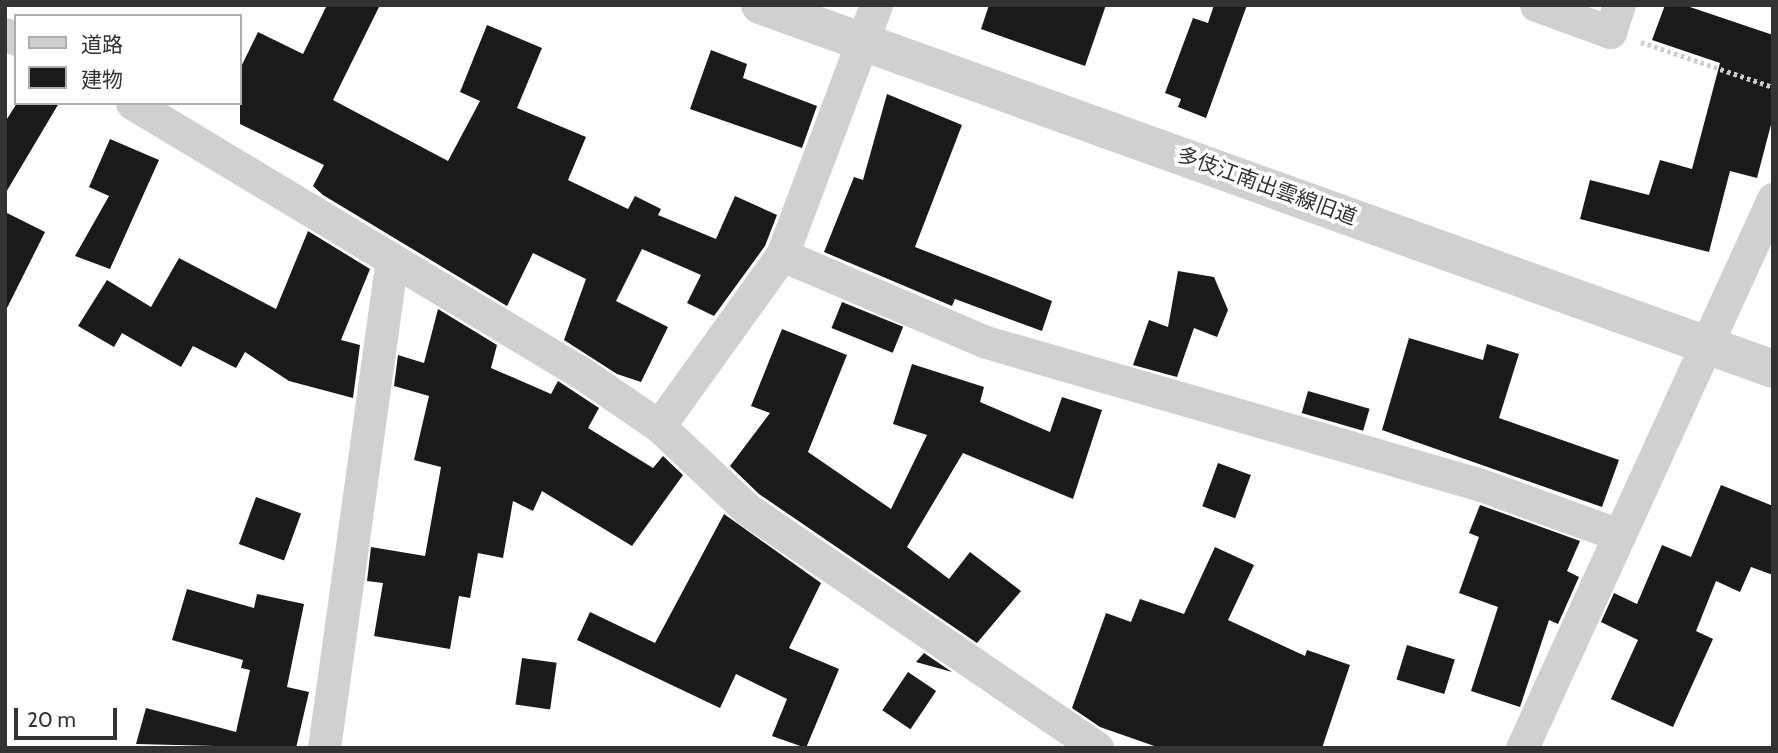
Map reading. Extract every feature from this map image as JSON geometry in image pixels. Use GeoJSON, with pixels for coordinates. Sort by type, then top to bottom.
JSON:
{"type":"FeatureCollection","features":[{"type":"Feature","properties":{"kind":"street","name":"多伎江南出雲線旧道"},"geometry":{"type":"LineString","coordinates":[[760,5],[1707,342],[1773,369]]}},
{"type":"Feature","properties":{"kind":"street"},"geometry":{"type":"LineString","coordinates":[[659,426],[782,255],[864,43],[876,5]]}},
{"type":"Feature","properties":{"kind":"street"},"geometry":{"type":"LineString","coordinates":[[1536,5],[1615,19]]}},
{"type":"Feature","properties":{"kind":"street"},"geometry":{"type":"LineString","coordinates":[[135,105],[391,265],[583,374],[659,426],[747,509],[1097,748]]}},
{"type":"Feature","properties":{"kind":"street"},"geometry":{"type":"LineString","coordinates":[[1522,748],[1773,200]]}},
{"type":"Feature","properties":{"kind":"street"},"geometry":{"type":"LineString","coordinates":[[782,255],[986,342],[1481,485],[1619,535]]}},
{"type":"Feature","properties":{"kind":"street"},"geometry":{"type":"LineString","coordinates":[[324,748],[391,265]]}},
{"type":"Feature","properties":{"kind":"path"},"geometry":{"type":"LineString","coordinates":[[1615,19],[1773,87]]}},
{"type":"Feature","properties":{"kind":"building"},"geometry":{"type":"Polygon","coordinates":[[[327,5],[380,5],[333,100],[448,161],[480,101],[460,92],[487,25],[542,48],[517,108],[586,137],[568,180],[628,209],[635,196],[661,209],[658,215],[716,239],[735,196],[777,215],[765,246],[714,316],[687,303],[701,275],[642,249],[616,301],[668,327],[641,382],[617,374],[564,340],[586,279],[533,253],[507,306],[323,195],[313,186],[324,165],[240,124],[242,65],[258,32],[303,54],[327,5]]]}},
{"type":"Feature","properties":{"kind":"building"},"geometry":{"type":"Polygon","coordinates":[[[989,5],[1106,5],[1085,66],[981,29],[989,5]]]}},
{"type":"Feature","properties":{"kind":"building"},"geometry":{"type":"Polygon","coordinates":[[[1214,5],[1247,5],[1206,118],[1178,107],[1181,99],[1165,93],[1193,18],[1208,23],[1214,5]]]}},
{"type":"Feature","properties":{"kind":"building"},"geometry":{"type":"Polygon","coordinates":[[[1665,5],[1684,5],[1773,35],[1773,117],[1757,178],[1730,171],[1709,252],[1580,219],[1590,180],[1649,195],[1660,160],[1692,169],[1720,63],[1652,40],[1665,5]]]}},
{"type":"Feature","properties":{"kind":"building"},"geometry":{"type":"Polygon","coordinates":[[[711,50],[747,64],[743,78],[817,106],[802,148],[690,109],[711,50]]]}},
{"type":"Feature","properties":{"kind":"building"},"geometry":{"type":"Polygon","coordinates":[[[887,94],[962,125],[915,247],[1052,301],[1042,331],[955,299],[952,306],[824,252],[854,177],[863,180],[887,94]]]}},
{"type":"Feature","properties":{"kind":"building"},"geometry":{"type":"Polygon","coordinates":[[[16,105],[58,105],[5,194],[5,122],[16,105]]]}},
{"type":"Feature","properties":{"kind":"building"},"geometry":{"type":"Polygon","coordinates":[[[110,139],[159,160],[110,269],[75,256],[109,196],[89,187],[110,139]]]}},
{"type":"Feature","properties":{"kind":"building"},"geometry":{"type":"Polygon","coordinates":[[[5,212],[45,232],[5,312],[5,212]]]}},
{"type":"Feature","properties":{"kind":"building"},"geometry":{"type":"Polygon","coordinates":[[[308,231],[370,269],[341,340],[360,345],[353,398],[289,381],[245,352],[236,368],[193,346],[181,367],[122,333],[114,347],[78,326],[107,280],[151,307],[179,258],[276,309],[308,231]]]}},
{"type":"Feature","properties":{"kind":"building"},"geometry":{"type":"Polygon","coordinates":[[[1178,271],[1214,277],[1228,310],[1217,337],[1194,328],[1177,377],[1133,365],[1149,320],[1168,327],[1178,271]]]}},
{"type":"Feature","properties":{"kind":"building"},"geometry":{"type":"Polygon","coordinates":[[[842,302],[903,327],[893,353],[832,328],[842,302]]]}},
{"type":"Feature","properties":{"kind":"building"},"geometry":{"type":"Polygon","coordinates":[[[438,309],[497,345],[491,368],[551,394],[558,381],[599,408],[588,428],[653,468],[663,456],[683,475],[632,546],[542,491],[533,511],[513,501],[503,558],[478,553],[470,598],[459,596],[450,649],[374,636],[383,583],[367,581],[371,547],[425,556],[441,467],[414,460],[429,396],[394,386],[398,355],[424,363],[438,309]]]}},
{"type":"Feature","properties":{"kind":"building"},"geometry":{"type":"Polygon","coordinates":[[[782,329],[847,355],[808,452],[891,509],[927,435],[893,424],[912,364],[984,387],[980,402],[1050,432],[1062,397],[1102,410],[1073,499],[963,453],[907,547],[949,579],[970,552],[1021,591],[977,643],[759,494],[730,466],[770,413],[751,406],[782,329]]]}},
{"type":"Feature","properties":{"kind":"building"},"geometry":{"type":"Polygon","coordinates":[[[1409,338],[1483,360],[1487,344],[1519,354],[1499,418],[1619,460],[1602,507],[1382,430],[1409,338]]]}},
{"type":"Feature","properties":{"kind":"building"},"geometry":{"type":"Polygon","coordinates":[[[1308,391],[1370,409],[1363,431],[1302,413],[1308,391]]]}},
{"type":"Feature","properties":{"kind":"building"},"geometry":{"type":"Polygon","coordinates":[[[1218,463],[1251,475],[1235,518],[1202,506],[1218,463]]]}},
{"type":"Feature","properties":{"kind":"building"},"geometry":{"type":"Polygon","coordinates":[[[1721,485],[1773,506],[1773,575],[1751,567],[1740,592],[1716,581],[1696,631],[1713,639],[1673,727],[1611,699],[1638,640],[1601,622],[1614,593],[1637,604],[1662,545],[1691,557],[1721,485]]]}},
{"type":"Feature","properties":{"kind":"building"},"geometry":{"type":"Polygon","coordinates":[[[256,497],[301,513],[284,560],[239,544],[256,497]]]}},
{"type":"Feature","properties":{"kind":"building"},"geometry":{"type":"Polygon","coordinates":[[[1480,505],[1580,541],[1567,571],[1579,577],[1558,624],[1549,620],[1520,707],[1471,691],[1498,607],[1459,593],[1479,537],[1469,533],[1480,505]]]}},
{"type":"Feature","properties":{"kind":"building"},"geometry":{"type":"Polygon","coordinates":[[[724,514],[821,583],[789,648],[839,669],[806,748],[772,736],[787,699],[736,674],[720,708],[577,640],[590,612],[655,643],[724,514]]]}},
{"type":"Feature","properties":{"kind":"building"},"geometry":{"type":"Polygon","coordinates":[[[1215,547],[1254,565],[1228,620],[1305,656],[1307,650],[1350,665],[1322,748],[1160,748],[1100,727],[1072,708],[1106,613],[1131,622],[1140,599],[1184,614],[1215,547]]]}},
{"type":"Feature","properties":{"kind":"building"},"geometry":{"type":"Polygon","coordinates":[[[187,589],[254,608],[257,594],[304,604],[287,687],[309,692],[296,748],[136,744],[146,708],[236,732],[250,670],[241,668],[243,660],[172,640],[187,589]]]}},
{"type":"Feature","properties":{"kind":"building"},"geometry":{"type":"Polygon","coordinates":[[[1407,645],[1455,660],[1444,694],[1396,679],[1407,645]]]}},
{"type":"Feature","properties":{"kind":"building"},"geometry":{"type":"Polygon","coordinates":[[[924,653],[952,672],[916,662],[924,653]]]}},
{"type":"Feature","properties":{"kind":"building"},"geometry":{"type":"Polygon","coordinates":[[[522,658],[557,663],[550,709],[515,705],[522,658]]]}},
{"type":"Feature","properties":{"kind":"building"},"geometry":{"type":"Polygon","coordinates":[[[908,672],[936,691],[910,729],[882,710],[908,672]]]}}]}
